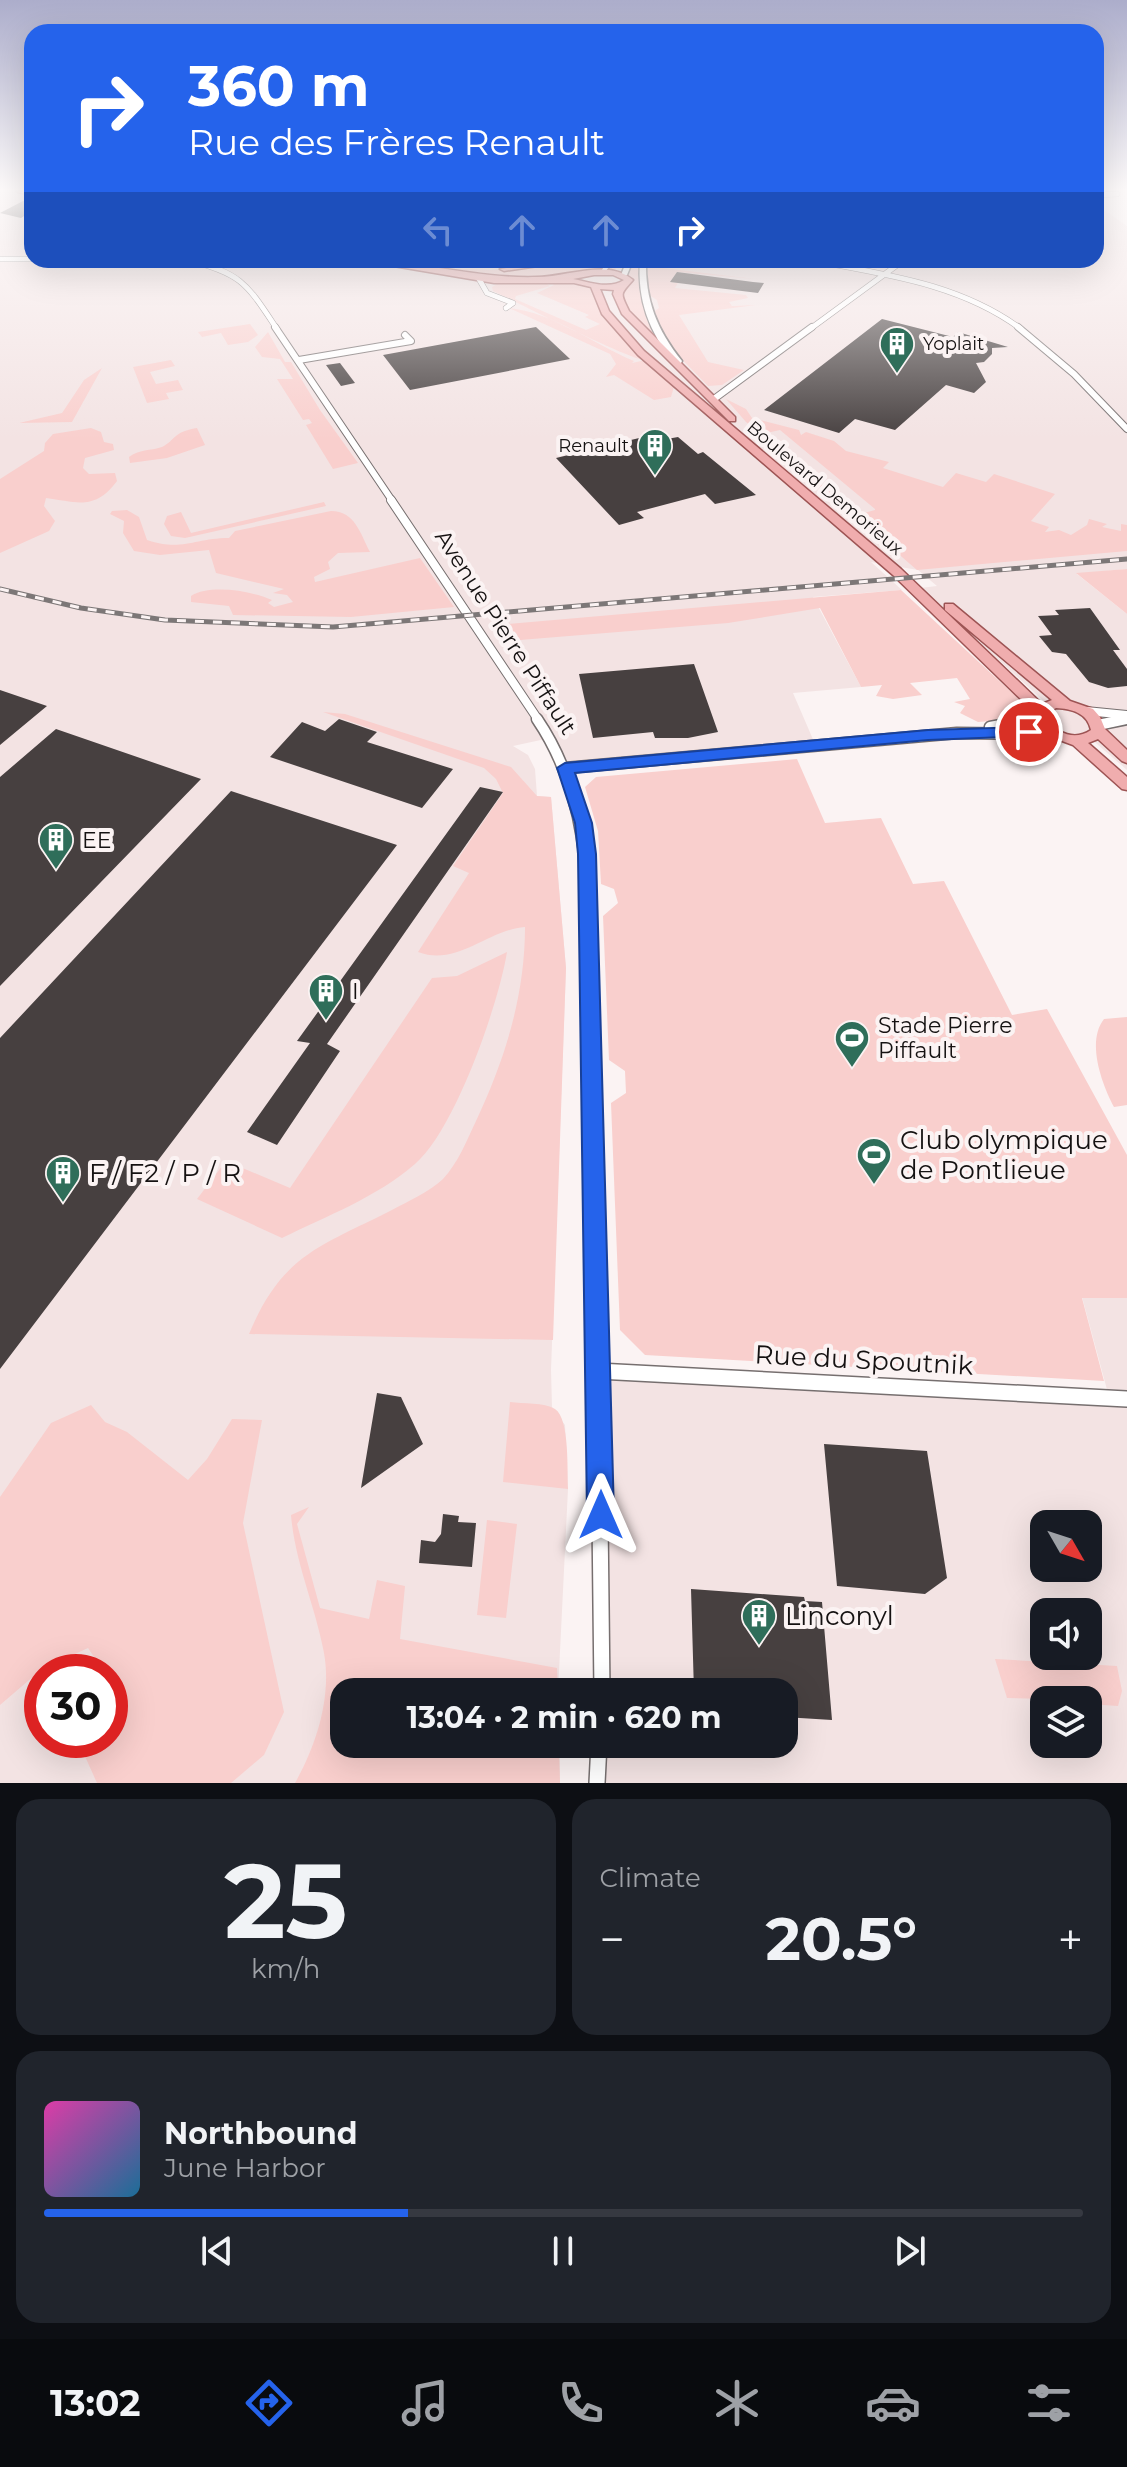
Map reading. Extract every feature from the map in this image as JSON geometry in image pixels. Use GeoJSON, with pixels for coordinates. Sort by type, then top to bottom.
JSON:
{"type":"FeatureCollection","features":[{"type":"Feature","properties":{"kind":"main road"},"geometry":{"type":"LineString","coordinates":[[449,274],[502,281],[591,282],[600,274]]}},
{"type":"Feature","properties":{"kind":"main road"},"geometry":{"type":"LineString","coordinates":[[474,274],[591,282],[619,287],[628,282],[624,275],[618,274]]}},
{"type":"Feature","properties":{"kind":"main road"},"geometry":{"type":"LineString","coordinates":[[642,274],[648,312],[668,350],[733,420]]}},
{"type":"Feature","properties":{"kind":"main road","name":"Boulevard Demorieux"},"geometry":{"type":"LineString","coordinates":[[591,282],[605,312],[641,353],[897,572],[1041,714],[1042,725],[1054,734]]}},
{"type":"Feature","properties":{"kind":"main road","name":"Boulevard Demorieux"},"geometry":{"type":"LineString","coordinates":[[619,287],[617,294],[625,312],[733,420],[1029,677],[1065,704],[1086,711]]}},
{"type":"Feature","properties":{"kind":"main road"},"geometry":{"type":"LineString","coordinates":[[1041,714],[1048,706],[1065,704]]}},
{"type":"Feature","properties":{"kind":"main road"},"geometry":{"type":"LineString","coordinates":[[1086,711],[1127,758]]}},
{"type":"Feature","properties":{"kind":"main road"},"geometry":{"type":"LineString","coordinates":[[1054,734],[1076,740],[1090,738],[1098,728]]}},
{"type":"Feature","properties":{"kind":"main road"},"geometry":{"type":"LineString","coordinates":[[1076,740],[1127,785]]}},
{"type":"Feature","properties":{"kind":"street","name":"Avenue Pierre Piffault"},"geometry":{"type":"LineString","coordinates":[[230,274],[246,283],[448,580],[553,743],[565,768],[583,823],[587,854],[602,1678]]}},
{"type":"Feature","properties":{"kind":"street"},"geometry":{"type":"LineString","coordinates":[[714,399],[723,389],[883,274]]}},
{"type":"Feature","properties":{"kind":"street"},"geometry":{"type":"LineString","coordinates":[[884,274],[943,290],[994,312],[1075,376],[1127,429]]}},
{"type":"Feature","properties":{"kind":"street"},"geometry":{"type":"LineString","coordinates":[[479,279],[485,291],[513,303],[506,308]]}},
{"type":"Feature","properties":{"kind":"street"},"geometry":{"type":"LineString","coordinates":[[500,298],[489,287],[502,281]]}},
{"type":"Feature","properties":{"kind":"street"},"geometry":{"type":"LineString","coordinates":[[299,360],[411,341],[405,335]]}},
{"type":"Feature","properties":{"kind":"street"},"geometry":{"type":"LineString","coordinates":[[702,390],[723,389]]}},
{"type":"Feature","properties":{"kind":"street"},"geometry":{"type":"LineString","coordinates":[[1086,711],[1127,717]]}},
{"type":"Feature","properties":{"kind":"street"},"geometry":{"type":"LineString","coordinates":[[957,733],[1041,714]]}},
{"type":"Feature","properties":{"kind":"street"},"geometry":{"type":"LineString","coordinates":[[1098,728],[1127,717]]}},
{"type":"Feature","properties":{"kind":"street"},"geometry":{"type":"LineString","coordinates":[[565,768],[957,733],[1054,734]]}},
{"type":"Feature","properties":{"kind":"street","name":"Rue du Spoutnik"},"geometry":{"type":"LineString","coordinates":[[598,1371],[1127,1399]]}},
{"type":"Feature","properties":{"kind":"street"},"geometry":{"type":"LineString","coordinates":[[597,1783],[598,1758]]}},
{"type":"Feature","properties":{"kind":"shaded area"},"geometry":{"type":"Polygon","coordinates":[[[0,274],[1127,274],[1127,569],[1077,574],[1127,614],[1127,770],[1090,738],[1076,740],[1042,725],[1048,705],[920,588],[937,586],[918,570],[871,562],[902,590],[813,597],[861,687],[793,693],[815,744],[565,768],[550,738],[513,746],[528,755],[535,769],[537,796],[551,797],[566,968],[551,1370],[552,1407],[565,1425],[568,1489],[559,1678],[330,1678],[330,1758],[559,1758],[560,1783],[0,1783],[0,274]]]}},
{"type":"Feature","properties":{"kind":"shaded area"},"geometry":{"type":"Polygon","coordinates":[[[479,274],[581,274],[513,279],[479,274]]]}},
{"type":"Feature","properties":{"kind":"shaded area"},"geometry":{"type":"Polygon","coordinates":[[[643,274],[644,301],[668,350],[625,312],[619,287],[625,285],[624,275],[643,274]]]}},
{"type":"Feature","properties":{"kind":"shaded area"},"geometry":{"type":"Polygon","coordinates":[[[648,274],[675,274],[670,282],[678,283],[675,288],[746,295],[748,298],[729,302],[732,306],[756,305],[679,315],[708,362],[744,370],[722,385],[708,386],[669,346],[652,313],[659,308],[657,300],[649,295],[648,274]]]}},
{"type":"Feature","properties":{"kind":"shaded area"},"geometry":{"type":"Polygon","coordinates":[[[574,281],[595,287],[605,312],[675,383],[671,397],[654,400],[614,375],[606,377],[616,364],[610,354],[509,308],[554,321],[493,291],[492,287],[499,283],[574,281]],[[545,283],[550,286],[516,296],[515,299],[586,330],[600,324],[585,317],[589,315],[537,293],[554,285],[545,283]],[[577,332],[634,361],[632,363],[646,360],[636,358],[577,332]]]}},
{"type":"Feature","properties":{"kind":"shaded area"},"geometry":{"type":"Polygon","coordinates":[[[250,324],[258,335],[248,342],[228,345],[221,333],[202,337],[198,332],[250,324]]]}},
{"type":"Feature","properties":{"kind":"shaded area"},"geometry":{"type":"Polygon","coordinates":[[[268,332],[285,362],[291,362],[358,463],[333,469],[306,425],[312,423],[309,419],[303,420],[277,379],[293,379],[280,359],[262,357],[255,347],[268,332]]]}},
{"type":"Feature","properties":{"kind":"shaded area"},"geometry":{"type":"Polygon","coordinates":[[[171,360],[175,366],[150,372],[156,384],[178,380],[183,390],[166,393],[169,399],[147,403],[133,367],[171,360]]]}},
{"type":"Feature","properties":{"kind":"shaded area"},"geometry":{"type":"Polygon","coordinates":[[[102,368],[72,422],[19,423],[62,413],[84,380],[102,368]]]}},
{"type":"Feature","properties":{"kind":"shaded area"},"geometry":{"type":"Polygon","coordinates":[[[726,399],[746,409],[752,418],[799,430],[801,435],[806,432],[834,441],[846,451],[889,462],[883,468],[943,487],[956,473],[986,482],[994,474],[1055,494],[1031,521],[1049,527],[1045,532],[1059,530],[1071,535],[1087,525],[1089,519],[1107,524],[1102,527],[1121,531],[1121,524],[1127,525],[1127,551],[917,570],[746,422],[726,399]],[[780,430],[762,434],[857,515],[875,509],[780,430]]]}},
{"type":"Feature","properties":{"kind":"shaded area"},"geometry":{"type":"Polygon","coordinates":[[[91,428],[101,432],[104,442],[113,444],[114,450],[85,458],[83,468],[89,474],[115,473],[117,481],[109,491],[93,501],[46,498],[44,506],[55,521],[49,531],[0,553],[0,479],[44,451],[45,443],[53,434],[91,428]]]}},
{"type":"Feature","properties":{"kind":"shaded area"},"geometry":{"type":"Polygon","coordinates":[[[197,428],[205,445],[167,458],[130,463],[129,457],[133,454],[162,447],[179,434],[197,428]]]}},
{"type":"Feature","properties":{"kind":"shaded area"},"geometry":{"type":"Polygon","coordinates":[[[324,502],[326,506],[185,538],[171,536],[164,524],[167,516],[181,512],[191,533],[324,502]]]}},
{"type":"Feature","properties":{"kind":"shaded area"},"geometry":{"type":"Polygon","coordinates":[[[127,510],[139,517],[147,540],[170,545],[229,538],[235,531],[331,511],[339,512],[356,524],[370,552],[338,553],[328,562],[330,569],[314,577],[315,582],[420,558],[454,607],[351,617],[233,615],[229,606],[191,602],[191,596],[209,590],[231,590],[272,600],[268,603],[274,607],[293,602],[287,595],[273,593],[284,589],[216,573],[209,550],[160,555],[134,551],[123,533],[124,521],[110,514],[112,511],[127,510]]]}},
{"type":"Feature","properties":{"kind":"shaded area"},"geometry":{"type":"Polygon","coordinates":[[[1127,569],[1127,614],[1076,573],[1127,569]]]}},
{"type":"Feature","properties":{"kind":"shaded area"},"geometry":{"type":"Polygon","coordinates":[[[901,590],[1022,702],[1017,719],[978,722],[960,713],[965,706],[954,702],[970,699],[957,678],[910,683],[922,695],[893,699],[876,696],[882,685],[861,687],[820,608],[728,623],[507,641],[497,625],[901,590]]]}},
{"type":"Feature","properties":{"kind":"shaded area"},"geometry":{"type":"Polygon","coordinates":[[[323,712],[345,714],[511,767],[537,796],[551,797],[566,968],[553,1340],[249,1334],[275,1287],[305,1256],[425,1192],[448,1173],[466,1143],[504,1051],[517,1002],[524,953],[525,927],[498,934],[446,955],[418,952],[469,873],[453,866],[503,793],[496,779],[484,768],[323,712]]]}},
{"type":"Feature","properties":{"kind":"shaded area","name":"Stade Pierre Piffault"},"geometry":{"type":"Polygon","coordinates":[[[797,759],[825,823],[881,818],[913,884],[944,881],[1012,1015],[1047,1009],[1127,1155],[1127,1298],[1082,1298],[1104,1381],[645,1355],[620,1330],[611,1103],[626,1093],[625,1071],[609,1060],[603,916],[618,903],[614,889],[601,884],[598,831],[585,787],[596,777],[797,759]]]}},
{"type":"Feature","properties":{"kind":"shaded area"},"geometry":{"type":"Polygon","coordinates":[[[507,952],[485,1033],[460,1095],[430,1147],[400,1176],[334,1214],[282,1238],[197,1199],[226,1161],[290,1188],[432,978],[457,976],[507,952]]]}},
{"type":"Feature","properties":{"kind":"shaded area"},"geometry":{"type":"Polygon","coordinates":[[[1127,1017],[1127,1105],[1114,1107],[1101,1075],[1096,1039],[1104,1019],[1127,1017]]]}},
{"type":"Feature","properties":{"kind":"shaded area"},"geometry":{"type":"Polygon","coordinates":[[[1082,1297],[1127,1298],[1127,1783],[597,1783],[598,1758],[798,1758],[798,1678],[602,1678],[598,1371],[1109,1397],[1082,1297]]]}},
{"type":"Feature","properties":{"kind":"shaded area"},"geometry":{"type":"Polygon","coordinates":[[[510,1402],[545,1405],[560,1415],[565,1434],[568,1489],[503,1482],[510,1402]]]}},
{"type":"Feature","properties":{"kind":"shaded area"},"geometry":{"type":"Polygon","coordinates":[[[91,1405],[105,1422],[127,1432],[188,1480],[207,1459],[232,1419],[262,1420],[243,1523],[284,1712],[264,1755],[231,1783],[97,1783],[86,1758],[128,1758],[128,1654],[92,1654],[88,1648],[75,1654],[24,1654],[24,1684],[0,1705],[0,1497],[51,1423],[91,1405]]]}},
{"type":"Feature","properties":{"kind":"shaded area"},"geometry":{"type":"Polygon","coordinates":[[[309,1507],[297,1524],[320,1608],[369,1619],[377,1580],[405,1586],[400,1639],[557,1668],[557,1678],[330,1678],[330,1758],[559,1758],[560,1783],[295,1783],[316,1737],[324,1704],[326,1670],[291,1515],[309,1507]]]}},
{"type":"Feature","properties":{"kind":"shaded area"},"geometry":{"type":"Polygon","coordinates":[[[487,1520],[517,1524],[506,1618],[477,1615],[487,1520]]]}},
{"type":"Feature","properties":{"kind":"shaded area"},"geometry":{"type":"Polygon","coordinates":[[[995,1659],[1030,1661],[1030,1670],[1102,1670],[1102,1665],[1117,1666],[1122,1691],[1118,1706],[1102,1705],[1102,1686],[1030,1686],[1030,1699],[1007,1698],[995,1659]]]}},
{"type":"Feature","properties":{"kind":"building"},"geometry":{"type":"Polygon","coordinates":[[[675,274],[694,274],[764,283],[758,293],[670,282],[675,274]]]}},
{"type":"Feature","properties":{"kind":"building","name":"Yoplait"},"geometry":{"type":"Polygon","coordinates":[[[882,319],[953,337],[958,332],[1008,347],[992,348],[992,354],[984,362],[976,363],[986,382],[974,393],[946,385],[895,430],[855,419],[839,433],[764,410],[882,319]]]}},
{"type":"Feature","properties":{"kind":"building"},"geometry":{"type":"Polygon","coordinates":[[[536,327],[570,359],[410,390],[383,355],[536,327]]]}},
{"type":"Feature","properties":{"kind":"building"},"geometry":{"type":"Polygon","coordinates":[[[340,363],[355,383],[341,386],[326,365],[340,363]]]}},
{"type":"Feature","properties":{"kind":"building","name":"Renault"},"geometry":{"type":"Polygon","coordinates":[[[660,433],[667,439],[678,437],[698,454],[703,452],[756,495],[715,504],[705,494],[637,512],[644,518],[619,525],[556,458],[660,433]]]}},
{"type":"Feature","properties":{"kind":"building"},"geometry":{"type":"Polygon","coordinates":[[[1090,608],[1120,650],[1113,650],[1127,669],[1127,686],[1108,688],[1089,682],[1066,654],[1052,652],[1039,636],[1052,635],[1038,616],[1059,615],[1055,610],[1090,608]]]}},
{"type":"Feature","properties":{"kind":"building"},"geometry":{"type":"Polygon","coordinates":[[[694,664],[718,732],[688,738],[655,738],[653,732],[593,738],[579,674],[694,664]]]}},
{"type":"Feature","properties":{"kind":"building"},"geometry":{"type":"Polygon","coordinates":[[[0,690],[47,706],[0,745],[0,690]]]}},
{"type":"Feature","properties":{"kind":"building"},"geometry":{"type":"Polygon","coordinates":[[[339,719],[377,732],[367,742],[453,769],[422,808],[270,757],[302,722],[325,731],[339,719]]]}},
{"type":"Feature","properties":{"kind":"building","name":"EE"},"geometry":{"type":"Polygon","coordinates":[[[56,729],[201,779],[0,986],[0,777],[56,729]]]}},
{"type":"Feature","properties":{"kind":"building","name":"I"},"geometry":{"type":"Polygon","coordinates":[[[480,787],[503,792],[327,1044],[340,1051],[277,1145],[247,1132],[310,1043],[297,1041],[480,787]]]}},
{"type":"Feature","properties":{"kind":"building","name":"F / F2 / P / R"},"geometry":{"type":"Polygon","coordinates":[[[231,791],[397,845],[0,1369],[0,1038],[231,791]]]}},
{"type":"Feature","properties":{"kind":"building"},"geometry":{"type":"Polygon","coordinates":[[[377,1393],[401,1397],[423,1444],[361,1488],[377,1393]]]}},
{"type":"Feature","properties":{"kind":"building"},"geometry":{"type":"Polygon","coordinates":[[[824,1444],[927,1451],[947,1578],[925,1594],[837,1586],[824,1444]]]}},
{"type":"Feature","properties":{"kind":"building"},"geometry":{"type":"Polygon","coordinates":[[[443,1514],[459,1516],[458,1522],[476,1523],[472,1567],[419,1563],[421,1540],[435,1542],[441,1534],[443,1514]]]}},
{"type":"Feature","properties":{"kind":"building","name":"Linconyl"},"geometry":{"type":"Polygon","coordinates":[[[691,1589],[804,1597],[805,1601],[822,1602],[832,1720],[798,1718],[798,1678],[694,1678],[691,1589]]]}},
{"type":"Feature","properties":{"kind":"railway"},"geometry":{"type":"LineString","coordinates":[[0,589],[81,608],[165,620],[333,627],[1127,559]]}},
{"type":"Feature","properties":{"kind":"place","name":"Yoplait"},"geometry":{"type":"Point","coordinates":[897,375]}},
{"type":"Feature","properties":{"kind":"place","name":"Renault"},"geometry":{"type":"Point","coordinates":[655,477]}},
{"type":"Feature","properties":{"kind":"place","name":"EE"},"geometry":{"type":"Point","coordinates":[56,871]}},
{"type":"Feature","properties":{"kind":"place","name":"I"},"geometry":{"type":"Point","coordinates":[326,1022]}},
{"type":"Feature","properties":{"kind":"place","name":"Stade Pierre Piffault"},"geometry":{"type":"Point","coordinates":[852,1069]}},
{"type":"Feature","properties":{"kind":"place","name":"Club olympique de Pontlieue"},"geometry":{"type":"Point","coordinates":[874,1186]}},
{"type":"Feature","properties":{"kind":"place","name":"F / F2 / P / R"},"geometry":{"type":"Point","coordinates":[63,1204]}},
{"type":"Feature","properties":{"kind":"place","name":"Linconyl"},"geometry":{"type":"Point","coordinates":[759,1647]}},
{"type":"Feature","properties":{"kind":"route"},"geometry":{"type":"LineString","coordinates":[[601,1515],[587,854],[583,823],[565,768],[928,735],[1029,732]]}}]}
